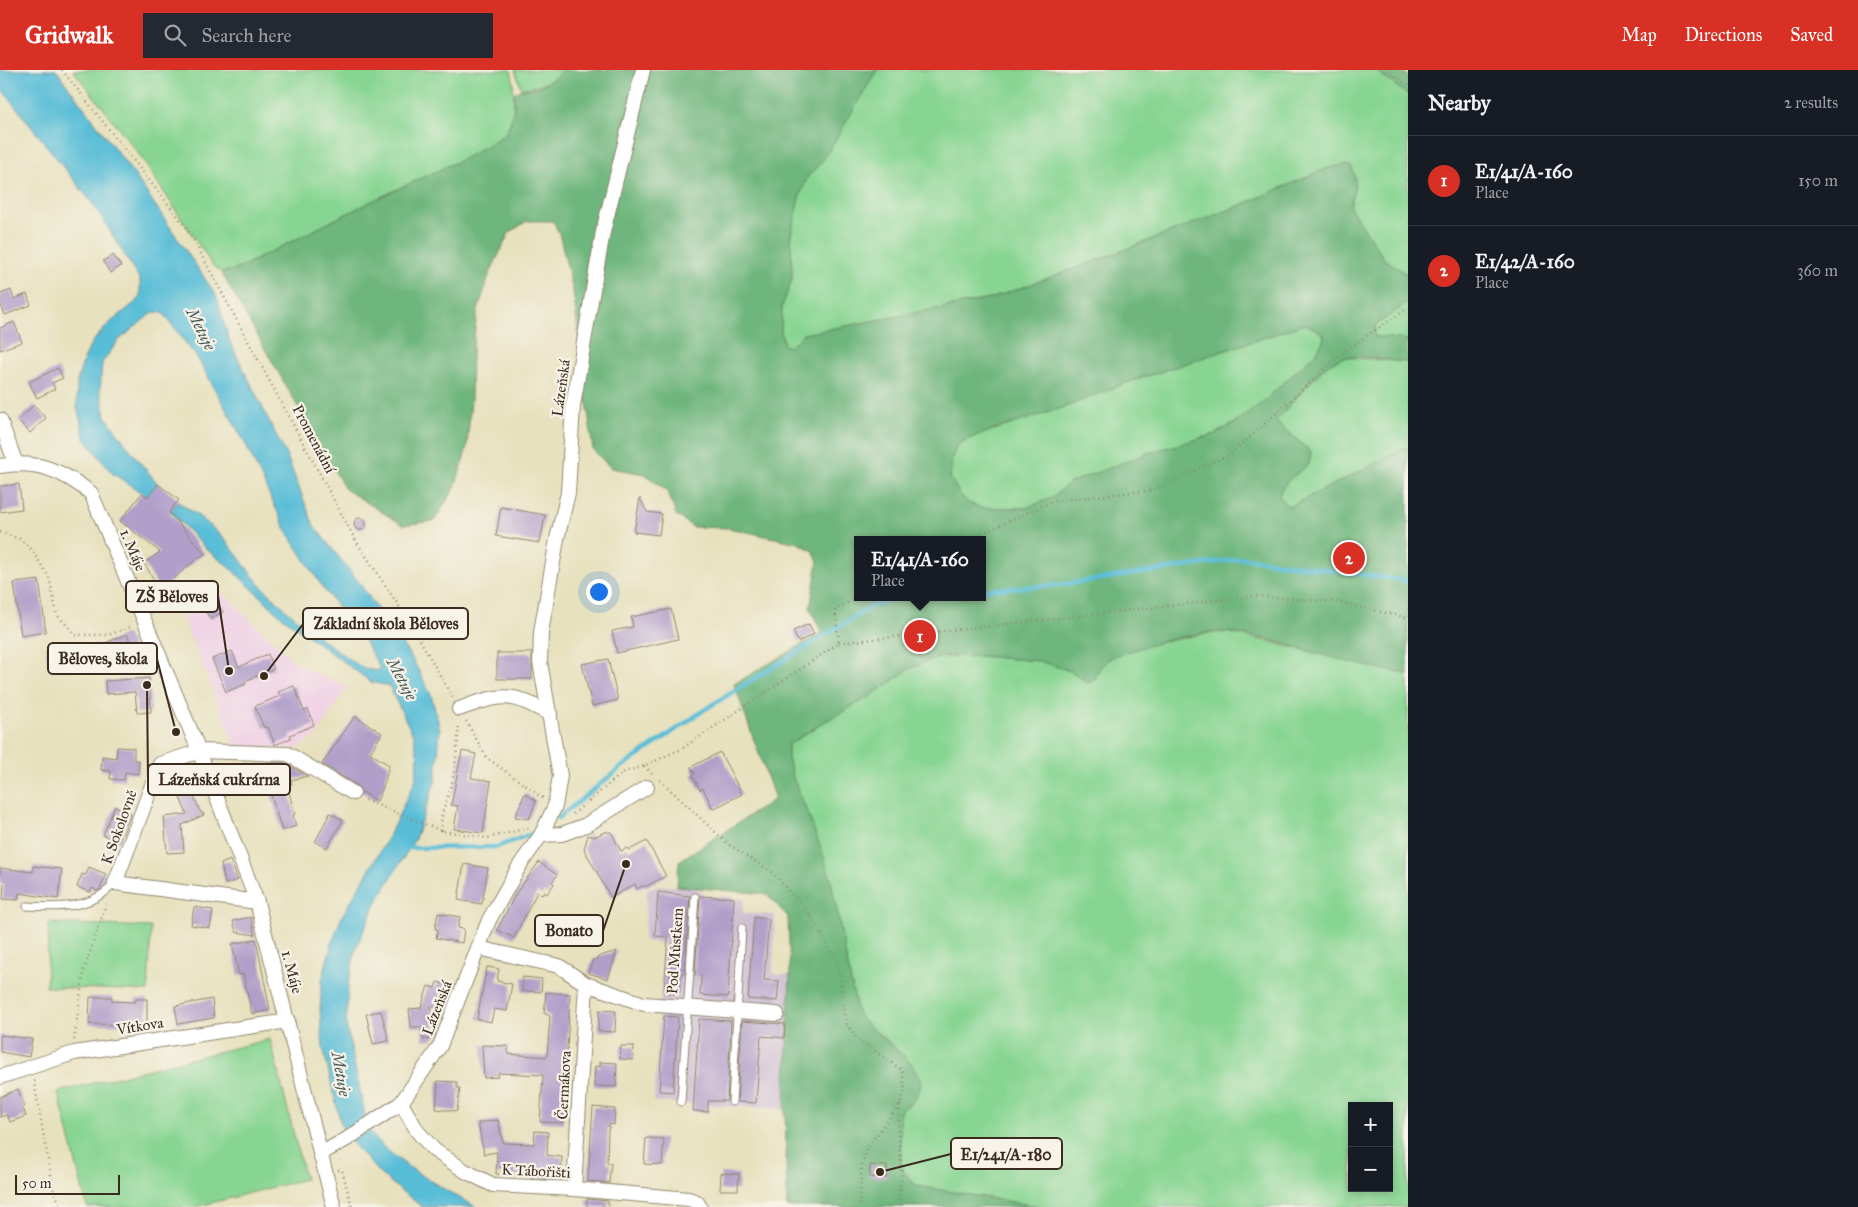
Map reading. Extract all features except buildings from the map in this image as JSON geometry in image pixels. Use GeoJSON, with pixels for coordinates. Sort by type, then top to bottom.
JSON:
{"type":"FeatureCollection","features":[{"type":"Feature","properties":{"kind":"street","name":"Lázeňská"},"geometry":{"type":"LineString","coordinates":[[320,1154],[347,1139],[401,1103],[440,1046],[489,920],[555,806],[560,776],[540,662],[541,632],[557,539],[568,493],[573,405],[603,232],[643,70]]}},
{"type":"Feature","properties":{"kind":"street"},"geometry":{"type":"LineString","coordinates":[[0,420],[16,464]]}},
{"type":"Feature","properties":{"kind":"street","name":"1. Máje"},"geometry":{"type":"LineString","coordinates":[[0,466],[16,464],[45,466],[71,478],[91,493],[200,752],[257,902],[334,1207]]}},
{"type":"Feature","properties":{"kind":"street"},"geometry":{"type":"LineString","coordinates":[[459,709],[502,697],[515,698],[550,714]]}},
{"type":"Feature","properties":{"kind":"street"},"geometry":{"type":"LineString","coordinates":[[200,752],[288,754],[353,793]]}},
{"type":"Feature","properties":{"kind":"street","name":"K Sokolovně"},"geometry":{"type":"LineString","coordinates":[[200,752],[160,764],[115,884],[257,902]]}},
{"type":"Feature","properties":{"kind":"street"},"geometry":{"type":"LineString","coordinates":[[543,829],[562,834],[586,825],[647,787]]}},
{"type":"Feature","properties":{"kind":"street","name":"Pod Můstkem"},"geometry":{"type":"LineString","coordinates":[[478,948],[559,966],[586,984],[644,1004],[777,1014]]}},
{"type":"Feature","properties":{"kind":"street","name":"Čermákova"},"geometry":{"type":"LineString","coordinates":[[574,1188],[586,984]]}},
{"type":"Feature","properties":{"kind":"street","name":"Vítkova"},"geometry":{"type":"LineString","coordinates":[[0,1077],[74,1053],[288,1021]]}},
{"type":"Feature","properties":{"kind":"street","name":"K Tábořišti"},"geometry":{"type":"LineString","coordinates":[[401,1103],[418,1132],[434,1150],[465,1171],[493,1185],[574,1188],[689,1199],[697,1202],[700,1207]]}},
{"type":"Feature","properties":{"kind":"lane","name":"K Sokolovně"},"geometry":{"type":"LineString","coordinates":[[27,906],[53,908],[88,903],[107,892],[115,884]]}},
{"type":"Feature","properties":{"kind":"lane","name":"Pod Můstkem"},"geometry":{"type":"LineString","coordinates":[[681,1102],[695,897]]}},
{"type":"Feature","properties":{"kind":"lane"},"geometry":{"type":"LineString","coordinates":[[732,1102],[742,928]]}},
{"type":"Feature","properties":{"kind":"path","name":"Promenádní"},"geometry":{"type":"LineString","coordinates":[[62,70],[187,228],[356,541],[412,626],[487,758],[555,806]]}},
{"type":"Feature","properties":{"kind":"path"},"geometry":{"type":"LineString","coordinates":[[1387,70],[1408,85]]}},
{"type":"Feature","properties":{"kind":"path"},"geometry":{"type":"LineString","coordinates":[[977,536],[1053,501],[1153,490],[1231,454],[1346,350],[1408,308]]}},
{"type":"Feature","properties":{"kind":"path"},"geometry":{"type":"LineString","coordinates":[[0,532],[20,539],[31,549],[48,578],[57,616],[76,635],[108,635],[146,621]]}},
{"type":"Feature","properties":{"kind":"path"},"geometry":{"type":"LineString","coordinates":[[567,818],[624,772],[644,766],[683,748],[839,642],[1255,596],[1338,602],[1408,618]]}},
{"type":"Feature","properties":{"kind":"path"},"geometry":{"type":"LineString","coordinates":[[839,642],[835,610],[854,599]]}},
{"type":"Feature","properties":{"kind":"path"},"geometry":{"type":"LineString","coordinates":[[442,831],[440,824],[452,783],[458,746],[459,709]]}},
{"type":"Feature","properties":{"kind":"path"},"geometry":{"type":"LineString","coordinates":[[644,766],[728,844],[772,873],[810,914],[838,964],[846,1023],[857,1039],[902,1070],[906,1090],[900,1104],[867,1148],[862,1165],[859,1207]]}},
{"type":"Feature","properties":{"kind":"path"},"geometry":{"type":"LineString","coordinates":[[374,805],[435,829],[487,838],[543,829]]}},
{"type":"Feature","properties":{"kind":"path"},"geometry":{"type":"LineString","coordinates":[[900,1104],[898,1128],[902,1172],[899,1199],[902,1207]]}},
{"type":"Feature","properties":{"kind":"shaded area"},"geometry":{"type":"Polygon","coordinates":[[[221,591],[297,665],[347,687],[316,736],[296,749],[262,746],[237,750],[183,618],[221,591]]]}},
{"type":"Feature","properties":{"kind":"shaded area"},"geometry":{"type":"Polygon","coordinates":[[[657,885],[697,888],[706,897],[744,899],[743,913],[775,915],[773,974],[790,975],[785,1109],[654,1102],[664,943],[644,941],[647,890],[657,885]]]}},
{"type":"Feature","properties":{"kind":"green space"},"geometry":{"type":"Polygon","coordinates":[[[73,70],[511,70],[514,109],[510,124],[504,135],[467,157],[372,201],[235,270],[221,272],[213,266],[136,150],[73,70]]]}},
{"type":"Feature","properties":{"kind":"green space"},"geometry":{"type":"Polygon","coordinates":[[[515,70],[562,70],[544,84],[521,88],[515,70]]]}},
{"type":"Feature","properties":{"kind":"green space"},"geometry":{"type":"Polygon","coordinates":[[[562,70],[877,70],[823,160],[808,176],[799,198],[791,235],[792,279],[782,306],[781,332],[784,345],[790,347],[803,334],[990,299],[1239,206],[1328,168],[1345,165],[1351,166],[1355,178],[1355,187],[1350,207],[1384,259],[1408,275],[1408,302],[1375,326],[1374,336],[1408,340],[1408,362],[1361,357],[1346,357],[1336,360],[1317,374],[1275,421],[1311,452],[1309,464],[1285,485],[1279,495],[1285,505],[1291,506],[1408,447],[1408,674],[1358,664],[1270,640],[1227,632],[1182,637],[1117,655],[1106,661],[1095,680],[1088,683],[1071,671],[1039,661],[979,656],[937,657],[909,669],[869,697],[788,745],[788,758],[793,778],[821,848],[831,881],[857,1012],[865,1023],[906,1058],[916,1071],[920,1084],[916,1097],[900,1110],[901,1166],[909,1179],[917,1186],[1042,1207],[787,1207],[785,1109],[790,975],[788,917],[767,894],[677,886],[679,861],[775,799],[734,684],[822,633],[810,608],[818,562],[813,551],[798,543],[729,528],[693,527],[676,515],[668,492],[645,474],[611,468],[593,450],[573,291],[559,233],[553,221],[527,221],[509,233],[489,275],[477,313],[472,353],[467,447],[455,488],[434,521],[403,525],[345,489],[221,272],[235,270],[372,201],[467,157],[504,135],[510,124],[514,109],[514,94],[521,89],[533,88],[553,79],[562,70]],[[1305,324],[1126,383],[1065,407],[975,436],[958,444],[952,457],[950,478],[961,496],[969,503],[982,508],[1026,508],[1052,498],[1069,483],[1149,453],[1215,434],[1238,421],[1265,400],[1315,354],[1323,342],[1324,335],[1305,324]]]}},
{"type":"Feature","properties":{"kind":"green space"},"geometry":{"type":"Polygon","coordinates":[[[877,70],[1375,70],[1408,95],[1408,275],[1384,259],[1350,207],[1355,182],[1351,166],[1328,168],[1239,206],[990,299],[824,330],[790,347],[784,345],[781,332],[782,306],[792,279],[791,235],[799,198],[808,176],[823,160],[877,70]]]}},
{"type":"Feature","properties":{"kind":"green space"},"geometry":{"type":"Polygon","coordinates":[[[1375,70],[1401,70],[1408,76],[1408,95],[1375,70]]]}},
{"type":"Feature","properties":{"kind":"green space"},"geometry":{"type":"Polygon","coordinates":[[[1408,302],[1408,340],[1374,337],[1375,326],[1408,302]]]}},
{"type":"Feature","properties":{"kind":"green space"},"geometry":{"type":"Polygon","coordinates":[[[1305,324],[1324,335],[1323,342],[1315,354],[1265,400],[1238,421],[1215,434],[1149,453],[1070,483],[1052,498],[1026,508],[981,508],[969,503],[961,496],[950,478],[952,456],[958,444],[975,436],[1065,407],[1126,383],[1305,324]]]}},
{"type":"Feature","properties":{"kind":"green space"},"geometry":{"type":"Polygon","coordinates":[[[1344,357],[1408,362],[1408,447],[1291,506],[1285,505],[1279,495],[1281,490],[1291,478],[1309,464],[1311,452],[1275,421],[1319,373],[1329,364],[1344,357]]]}},
{"type":"Feature","properties":{"kind":"green space"},"geometry":{"type":"Polygon","coordinates":[[[1226,632],[1408,674],[1408,1207],[1042,1207],[916,1186],[907,1178],[901,1167],[899,1146],[900,1110],[912,1103],[914,1068],[889,1042],[860,1019],[857,1012],[831,881],[812,824],[793,778],[788,758],[788,745],[869,697],[909,669],[937,657],[979,656],[1039,661],[1071,671],[1086,682],[1099,667],[1113,656],[1149,645],[1202,634],[1226,632]]]}},
{"type":"Feature","properties":{"kind":"green space"},"geometry":{"type":"Polygon","coordinates":[[[49,923],[151,927],[148,991],[46,987],[49,923]]]}},
{"type":"Feature","properties":{"kind":"green space"},"geometry":{"type":"Polygon","coordinates":[[[270,1039],[305,1179],[195,1207],[87,1207],[58,1092],[270,1039]]]}},
{"type":"Feature","properties":{"kind":"water","name":"Metuje"},"geometry":{"type":"Polygon","coordinates":[[[0,70],[56,70],[136,177],[216,295],[229,340],[287,457],[314,526],[358,581],[413,660],[431,695],[440,729],[436,779],[415,839],[377,901],[356,948],[348,985],[346,1024],[368,1129],[389,1152],[402,1162],[432,1182],[476,1207],[422,1207],[380,1174],[350,1140],[341,1125],[323,1048],[320,1010],[322,980],[331,946],[341,918],[388,838],[415,781],[418,758],[414,737],[389,686],[371,682],[281,616],[227,565],[207,550],[170,511],[178,502],[198,516],[223,538],[258,582],[298,620],[355,663],[370,670],[379,670],[380,668],[362,637],[323,588],[286,530],[246,445],[198,359],[163,313],[153,312],[118,341],[102,363],[100,390],[106,417],[158,484],[148,497],[112,473],[85,439],[77,407],[77,381],[84,359],[92,342],[110,323],[138,300],[140,296],[140,280],[96,208],[0,87],[0,70]]]}},
{"type":"Feature","properties":{"kind":"waterway"},"geometry":{"type":"LineString","coordinates":[[986,590],[1060,585],[1244,558],[1408,581]]}},
{"type":"Feature","properties":{"kind":"waterway"},"geometry":{"type":"LineString","coordinates":[[558,818],[619,769],[707,708],[874,605],[886,601]]}},
{"type":"Feature","properties":{"kind":"waterway"},"geometry":{"type":"LineString","coordinates":[[405,848],[497,847],[531,834]]}},
{"type":"Feature","properties":{"kind":"place","name":"E1/42/A-160"},"geometry":{"type":"Point","coordinates":[1349,558]}},
{"type":"Feature","properties":{"kind":"place","name":"E1/41/A-160"},"geometry":{"type":"Point","coordinates":[920,636]}},
{"type":"Feature","properties":{"kind":"place","name":"ZŠ Běloves"},"geometry":{"type":"Point","coordinates":[229,671]}},
{"type":"Feature","properties":{"kind":"place","name":"Základní škola Běloves"},"geometry":{"type":"Point","coordinates":[264,676]}},
{"type":"Feature","properties":{"kind":"place","name":"Lázeňská cukrárna"},"geometry":{"type":"Point","coordinates":[147,685]}},
{"type":"Feature","properties":{"kind":"place","name":"Běloves, škola"},"geometry":{"type":"Point","coordinates":[176,732]}},
{"type":"Feature","properties":{"kind":"place","name":"Bonato"},"geometry":{"type":"Point","coordinates":[626,864]}},
{"type":"Feature","properties":{"kind":"place","name":"E1/241/A-180"},"geometry":{"type":"Point","coordinates":[880,1172]}}]}
